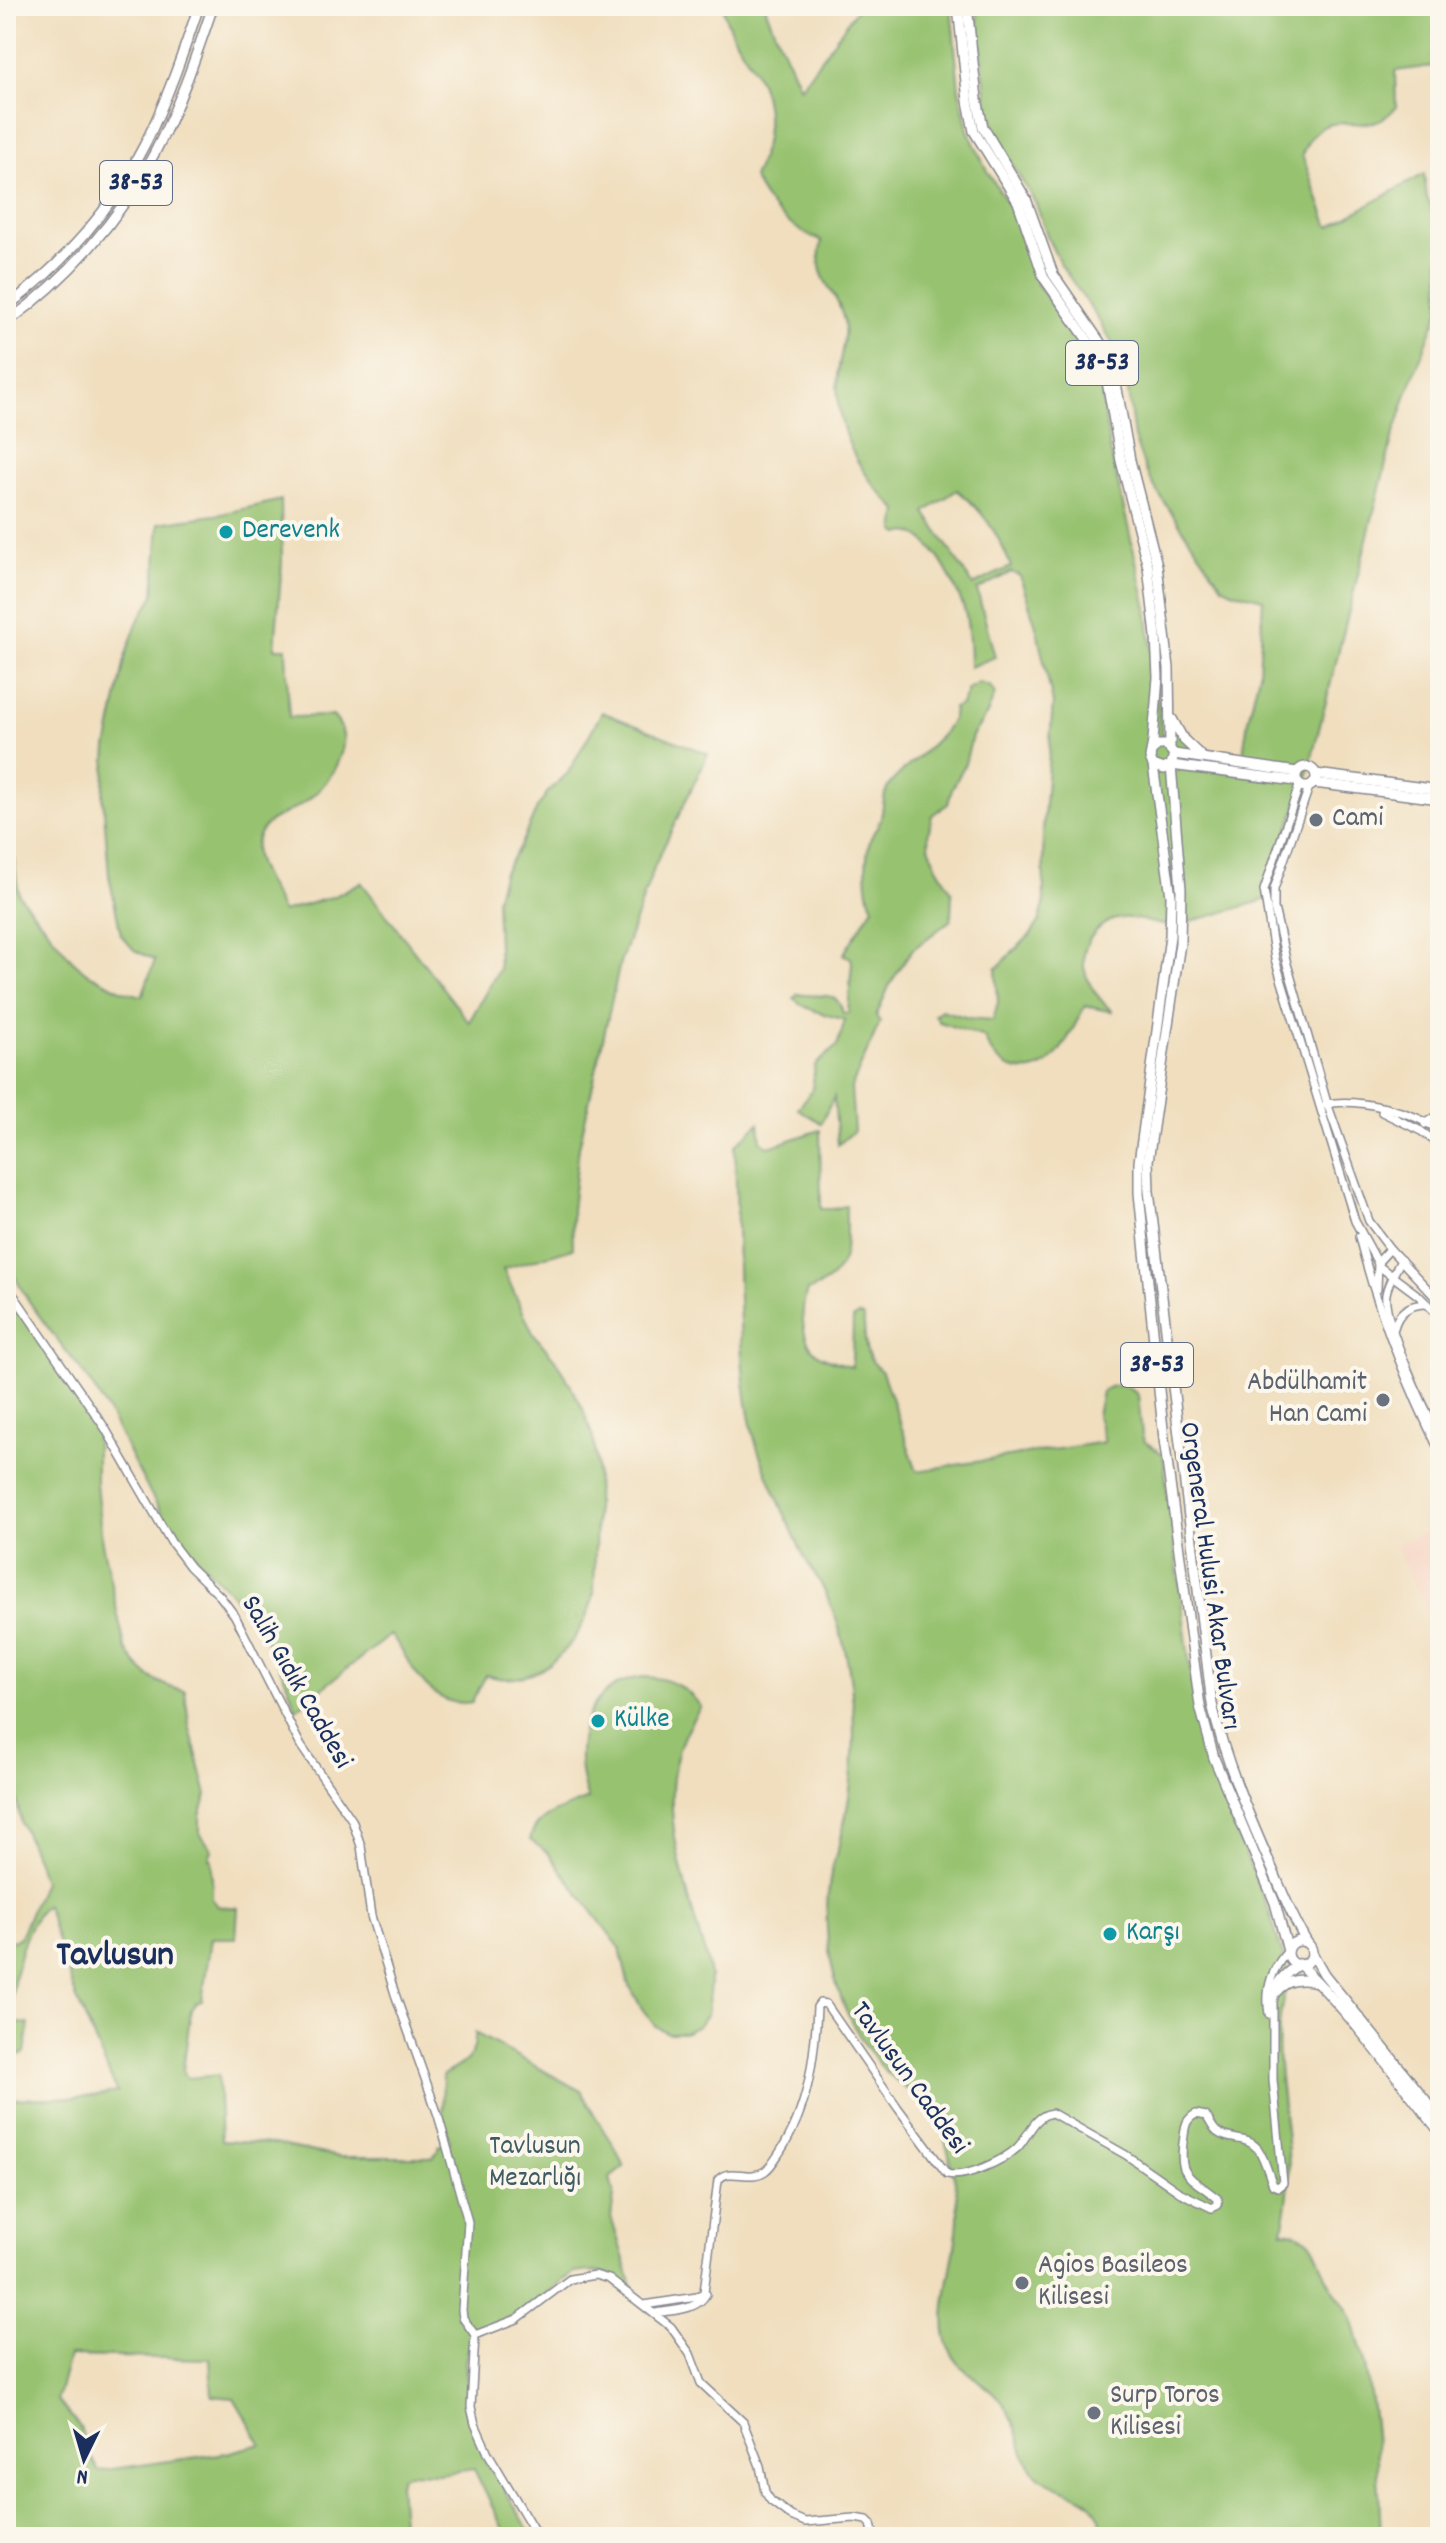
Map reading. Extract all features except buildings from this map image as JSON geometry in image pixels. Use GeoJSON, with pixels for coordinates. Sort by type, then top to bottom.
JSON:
{"type":"FeatureCollection","features":[{"type":"Feature","properties":{"kind":"main road","name":"38-53"},"geometry":{"type":"LineString","coordinates":[[6,307],[27,292],[68,253],[109,203],[145,145],[179,66],[199,6]]}},
{"type":"Feature","properties":{"kind":"main road","name":"38-53"},"geometry":{"type":"LineString","coordinates":[[6,323],[33,304],[78,261],[121,209],[154,154],[191,69],[213,6]]}},
{"type":"Feature","properties":{"kind":"main road","name":"38-53"},"geometry":{"type":"LineString","coordinates":[[958,6],[974,131],[1018,202],[1044,278],[1098,355],[1105,370],[1121,461],[1148,567],[1158,677],[1152,750]]}},
{"type":"Feature","properties":{"kind":"main road","name":"38-53"},"geometry":{"type":"LineString","coordinates":[[967,6],[983,127],[1026,199],[1053,274],[1106,351],[1113,367],[1130,460],[1157,565],[1169,668],[1172,750]]}},
{"type":"Feature","properties":{"kind":"main road"},"geometry":{"type":"LineString","coordinates":[[1170,715],[1183,739],[1205,759]]}},
{"type":"Feature","properties":{"kind":"main road"},"geometry":{"type":"LineString","coordinates":[[1440,790],[1305,780],[1205,759],[1158,745],[1152,750],[1150,758],[1153,765],[1160,769],[1171,765],[1440,799]]}},
{"type":"Feature","properties":{"kind":"main road"},"geometry":{"type":"LineString","coordinates":[[1171,765],[1172,750]]}},
{"type":"Feature","properties":{"kind":"main road","name":"Orgeneral Hulusi Akar Bulvarı"},"geometry":{"type":"LineString","coordinates":[[1153,765],[1171,896],[1170,936],[1139,1162],[1139,1193],[1164,1439],[1202,1717],[1230,1799],[1275,1903],[1288,1951]]}},
{"type":"Feature","properties":{"kind":"main road","name":"Orgeneral Hulusi Akar Bulvarı"},"geometry":{"type":"LineString","coordinates":[[1171,765],[1181,889],[1180,943],[1148,1161],[1149,1191],[1212,1704],[1220,1738],[1252,1821],[1300,1932],[1324,1974],[1440,2118]]}},
{"type":"Feature","properties":{"kind":"main road"},"geometry":{"type":"LineString","coordinates":[[1273,1998],[1279,1981],[1299,1964],[1306,1963],[1310,1948],[1298,1941],[1288,1951],[1291,1961],[1299,1964],[1319,1982],[1375,2046],[1391,2072],[1440,2132]]}},
{"type":"Feature","properties":{"kind":"main road"},"geometry":{"type":"LineString","coordinates":[[1273,1998],[1280,1987],[1292,1981],[1319,1982]]}},
{"type":"Feature","properties":{"kind":"street"},"geometry":{"type":"LineString","coordinates":[[1305,780],[1263,894],[1275,959],[1323,1104],[1377,1298],[1411,1392],[1440,1452]]}},
{"type":"Feature","properties":{"kind":"street"},"geometry":{"type":"LineString","coordinates":[[1323,1104],[1353,1102],[1427,1122],[1440,1145]]}},
{"type":"Feature","properties":{"kind":"street"},"geometry":{"type":"LineString","coordinates":[[1323,1104],[1369,1221],[1390,1249],[1440,1302]]}},
{"type":"Feature","properties":{"kind":"street"},"geometry":{"type":"LineString","coordinates":[[1369,1105],[1421,1131],[1437,1135]]}},
{"type":"Feature","properties":{"kind":"street"},"geometry":{"type":"LineString","coordinates":[[1421,1131],[1427,1122],[1440,1114]]}},
{"type":"Feature","properties":{"kind":"street"},"geometry":{"type":"LineString","coordinates":[[1355,1221],[1380,1267],[1440,1317]]}},
{"type":"Feature","properties":{"kind":"street"},"geometry":{"type":"LineString","coordinates":[[1377,1298],[1378,1262],[1382,1254],[1390,1249]]}},
{"type":"Feature","properties":{"kind":"street"},"geometry":{"type":"LineString","coordinates":[[1401,1260],[1385,1296],[1387,1311],[1412,1380],[1440,1438]]}},
{"type":"Feature","properties":{"kind":"street","name":"Salih Gıdık Caddesi"},"geometry":{"type":"LineString","coordinates":[[6,1284],[105,1428],[171,1542],[235,1616],[301,1746],[352,1820],[361,1846],[371,1916],[429,2088],[468,2222],[462,2310],[463,2318],[475,2335]]}},
{"type":"Feature","properties":{"kind":"street"},"geometry":{"type":"LineString","coordinates":[[1394,1328],[1400,1314],[1407,1308],[1427,1304]]}},
{"type":"Feature","properties":{"kind":"street","name":"Tavlusun Caddesi"},"geometry":{"type":"LineString","coordinates":[[1272,2028],[1268,1990],[1279,1961],[1288,1951]]}},
{"type":"Feature","properties":{"kind":"street","name":"Tavlusun Caddesi"},"geometry":{"type":"LineString","coordinates":[[706,2288],[717,2185],[724,2174],[760,2174],[771,2166],[787,2141],[801,2109],[814,2052],[817,2007],[823,2002],[947,2174],[967,2174],[1008,2155],[1022,2142],[1038,2119],[1052,2113],[1126,2155],[1179,2192],[1215,2207],[1218,2199],[1187,2176],[1181,2164],[1185,2127],[1196,2114],[1206,2116],[1220,2134],[1254,2144],[1260,2151],[1273,2185],[1278,2187],[1283,2183],[1274,2094],[1273,1998]]}},
{"type":"Feature","properties":{"kind":"street"},"geometry":{"type":"LineString","coordinates":[[538,2537],[488,2453],[475,2424],[471,2407],[475,2335],[517,2319],[560,2285],[578,2276],[595,2275],[609,2279],[671,2327],[695,2363],[701,2383],[743,2422],[760,2466],[765,2492],[771,2501],[805,2522],[854,2518],[867,2520],[874,2537]]}},
{"type":"Feature","properties":{"kind":"street"},"geometry":{"type":"LineString","coordinates":[[644,2305],[697,2297],[706,2288]]}},
{"type":"Feature","properties":{"kind":"street"},"geometry":{"type":"LineString","coordinates":[[655,2313],[697,2304],[704,2297],[706,2288]]}},
{"type":"Feature","properties":{"kind":"shaded area"},"geometry":{"type":"Polygon","coordinates":[[[1435,1529],[1440,1543],[1440,1620],[1433,1623],[1395,1544],[1435,1529]]]}},
{"type":"Feature","properties":{"kind":"green space"},"geometry":{"type":"Polygon","coordinates":[[[723,6],[765,6],[800,88],[859,6],[951,6],[959,89],[968,130],[987,171],[1011,209],[1037,284],[1087,353],[1100,382],[1109,445],[1147,608],[1162,735],[1188,731],[1204,748],[1243,754],[1259,674],[1263,599],[1222,586],[1146,471],[1134,438],[1127,384],[1115,348],[1061,265],[1036,204],[1005,153],[987,104],[976,6],[1423,6],[1440,17],[1440,65],[1395,71],[1396,107],[1384,118],[1371,123],[1333,124],[1322,128],[1311,137],[1302,155],[1329,227],[1424,174],[1427,198],[1440,226],[1440,309],[1392,440],[1307,777],[1269,884],[1268,899],[1171,925],[1128,918],[1107,922],[1088,942],[1084,964],[1086,975],[1097,995],[1113,1012],[1085,1006],[1058,1053],[1038,1068],[1026,1071],[1007,1066],[995,1056],[984,1037],[939,1022],[935,1015],[941,1010],[969,1018],[993,1020],[998,1002],[996,969],[1031,934],[1044,905],[1043,830],[1053,703],[1036,626],[1020,576],[1011,572],[977,590],[995,657],[970,667],[966,616],[950,577],[921,538],[895,531],[898,510],[871,482],[852,450],[840,414],[838,395],[844,321],[841,309],[822,275],[822,241],[781,216],[765,199],[753,177],[766,137],[767,108],[759,81],[723,6]],[[957,490],[925,512],[973,585],[1011,567],[990,524],[957,490]]]}},
{"type":"Feature","properties":{"kind":"green space"},"geometry":{"type":"Polygon","coordinates":[[[281,500],[282,562],[275,648],[286,648],[289,717],[333,716],[340,725],[343,739],[337,763],[320,789],[302,804],[268,823],[256,843],[257,860],[282,912],[335,896],[361,882],[469,1022],[499,969],[496,899],[504,872],[537,808],[568,773],[602,712],[708,754],[655,865],[620,963],[579,1147],[572,1210],[573,1248],[503,1269],[533,1333],[569,1382],[593,1437],[597,1465],[594,1594],[580,1629],[556,1659],[524,1677],[505,1679],[486,1675],[472,1702],[457,1703],[433,1692],[414,1671],[391,1634],[296,1709],[279,1664],[264,1636],[162,1513],[104,1405],[33,1308],[6,1256],[6,838],[11,842],[19,895],[71,959],[85,972],[123,991],[142,996],[155,960],[134,950],[121,935],[109,875],[103,797],[107,748],[126,654],[137,623],[154,595],[159,523],[222,514],[281,500]]]}},
{"type":"Feature","properties":{"kind":"green space"},"geometry":{"type":"Polygon","coordinates":[[[978,683],[990,686],[995,694],[987,714],[972,736],[965,764],[948,804],[932,815],[928,835],[937,867],[952,892],[951,920],[912,950],[890,984],[876,1016],[880,1022],[851,1088],[854,1131],[838,1145],[834,1097],[821,1123],[798,1109],[812,1090],[815,1065],[837,1046],[845,1020],[811,1009],[794,998],[798,994],[831,997],[843,1013],[848,1013],[852,961],[843,955],[873,907],[867,883],[867,856],[870,840],[881,817],[886,791],[939,738],[953,717],[953,708],[961,705],[968,689],[978,683]]]}},
{"type":"Feature","properties":{"kind":"green space"},"geometry":{"type":"Polygon","coordinates":[[[759,1123],[761,1141],[769,1147],[820,1130],[821,1209],[846,1206],[845,1247],[839,1268],[832,1277],[807,1291],[803,1307],[805,1335],[814,1351],[821,1356],[852,1367],[853,1319],[858,1315],[863,1317],[867,1352],[882,1372],[917,1471],[1104,1442],[1097,1415],[1102,1392],[1120,1386],[1138,1395],[1144,1441],[1163,1454],[1197,1724],[1237,1835],[1267,1906],[1293,1985],[1286,1988],[1279,2033],[1289,2177],[1282,2231],[1309,2240],[1353,2322],[1371,2402],[1381,2537],[1094,2537],[1101,2521],[1090,2503],[1049,2483],[1033,2470],[1006,2407],[951,2352],[944,2321],[957,2231],[957,2200],[950,2158],[934,2102],[913,2093],[895,2080],[866,2046],[837,1987],[828,1945],[830,1879],[852,1776],[852,1691],[835,1615],[805,1558],[768,1475],[757,1447],[746,1400],[739,1299],[735,1146],[759,1123]]]}},
{"type":"Feature","properties":{"kind":"green space","name":"Tavlusun Mezarlığı"},"geometry":{"type":"Polygon","coordinates":[[[6,1294],[96,1425],[96,1483],[102,1543],[125,1647],[149,1676],[185,1691],[189,1725],[207,1795],[200,1815],[200,1833],[212,1850],[209,1858],[212,1859],[212,1899],[218,1906],[238,1908],[236,1938],[211,1938],[202,2001],[191,2009],[183,2070],[189,2078],[218,2075],[221,2141],[274,2144],[340,2157],[433,2157],[438,2146],[450,2142],[442,2113],[443,2075],[457,2068],[471,2054],[475,2033],[581,2091],[624,2167],[610,2178],[614,2195],[611,2217],[634,2292],[609,2274],[591,2271],[574,2273],[515,2316],[475,2330],[465,2361],[470,2424],[488,2462],[533,2537],[507,2537],[474,2469],[402,2476],[399,2483],[403,2537],[6,2537],[6,2099],[85,2097],[117,2092],[76,1997],[46,1905],[30,1928],[18,1960],[12,1994],[12,2022],[29,2024],[25,2053],[17,2055],[6,2083],[6,1940],[13,1941],[20,1937],[43,1882],[21,1823],[12,1775],[6,1774],[6,1294]],[[69,2356],[57,2400],[80,2427],[98,2471],[227,2453],[261,2444],[234,2398],[212,2396],[210,2359],[69,2356]]]}},
{"type":"Feature","properties":{"kind":"green space"},"geometry":{"type":"Polygon","coordinates":[[[643,1677],[676,1684],[701,1707],[686,1732],[676,1758],[672,1785],[672,1813],[681,1869],[710,1977],[707,2014],[698,2026],[684,2033],[668,2033],[655,2026],[628,1983],[620,1948],[548,1853],[530,1840],[533,1831],[545,1818],[588,1799],[580,1760],[586,1722],[606,1692],[622,1682],[643,1677]]]}},
{"type":"Feature","properties":{"kind":"place","name":"Derevenk"},"geometry":{"type":"Point","coordinates":[226,532]}},
{"type":"Feature","properties":{"kind":"place","name":"Cami"},"geometry":{"type":"Point","coordinates":[1316,820]}},
{"type":"Feature","properties":{"kind":"place","name":"Abdülhamit Han Cami"},"geometry":{"type":"Point","coordinates":[1383,1400]}},
{"type":"Feature","properties":{"kind":"place","name":"Külke"},"geometry":{"type":"Point","coordinates":[598,1721]}},
{"type":"Feature","properties":{"kind":"place","name":"Karşı"},"geometry":{"type":"Point","coordinates":[1110,1934]}},
{"type":"Feature","properties":{"kind":"place","name":"Agios Basileos Kilisesi"},"geometry":{"type":"Point","coordinates":[1022,2283]}},
{"type":"Feature","properties":{"kind":"place","name":"Surp Toros Kilisesi"},"geometry":{"type":"Point","coordinates":[1094,2413]}},
{"type":"Feature","properties":{"kind":"district","name":"Tavlusun"},"geometry":{"type":"Point","coordinates":[115,1957]}}]}
